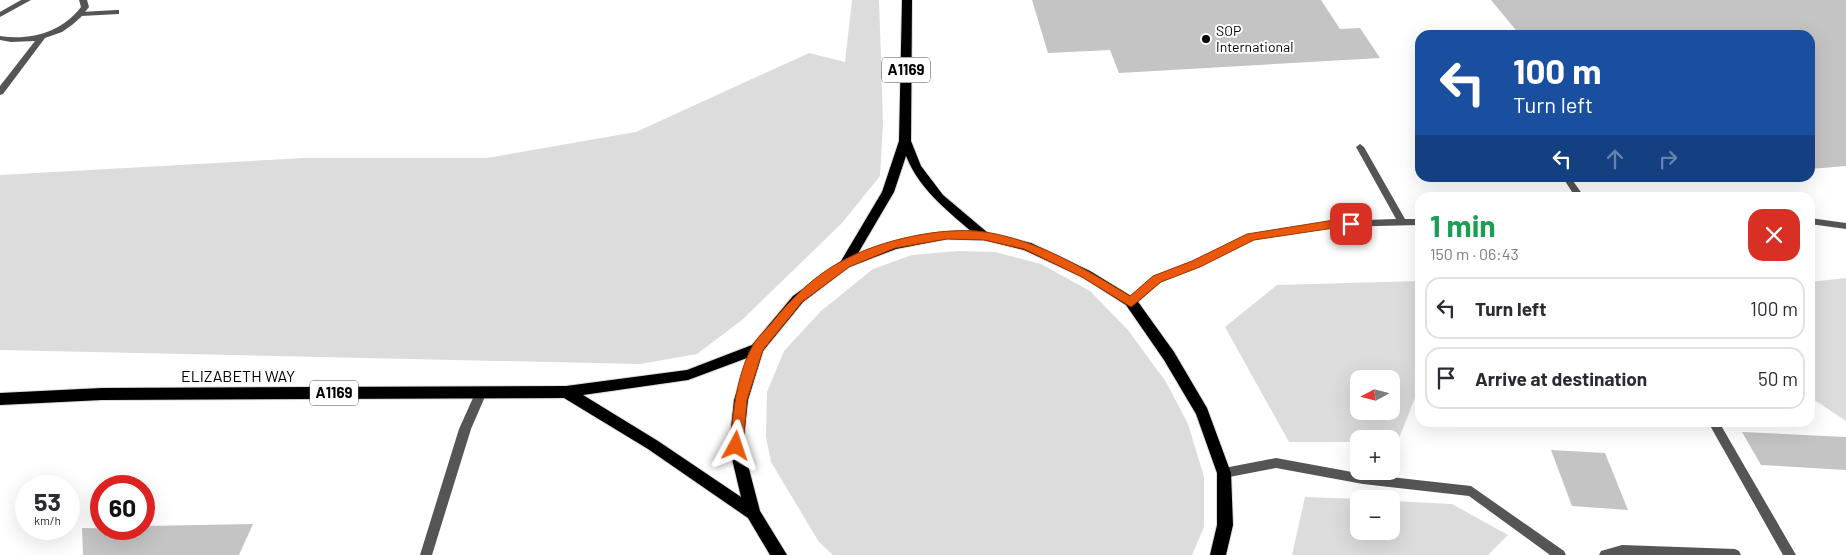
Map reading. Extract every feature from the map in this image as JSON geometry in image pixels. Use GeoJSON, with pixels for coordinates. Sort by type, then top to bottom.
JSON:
{"type":"FeatureCollection","features":[{"type":"Feature","properties":{"kind":"main road","name":"A1169"},"geometry":{"type":"LineString","coordinates":[[845,264],[888,192],[905,141],[907,0]]}},
{"type":"Feature","properties":{"kind":"main road","name":"A1169"},"geometry":{"type":"LineString","coordinates":[[905,141],[916,167],[939,198],[984,236]]}},
{"type":"Feature","properties":{"kind":"main road"},"geometry":{"type":"LineString","coordinates":[[779,555],[753,512],[736,446],[740,400],[758,348],[798,299],[845,264],[894,244],[947,235],[984,236],[1027,246],[1086,274],[1131,302],[1169,356],[1202,412],[1224,473],[1225,525],[1218,555]]}},
{"type":"Feature","properties":{"kind":"main road","name":"ELIZABETH WAY"},"geometry":{"type":"LineString","coordinates":[[0,400],[102,394],[566,392],[688,375],[758,348]]}},
{"type":"Feature","properties":{"kind":"main road"},"geometry":{"type":"LineString","coordinates":[[566,392],[653,445],[753,512]]}},
{"type":"Feature","properties":{"kind":"street"},"geometry":{"type":"LineString","coordinates":[[0,15],[27,0]]}},
{"type":"Feature","properties":{"kind":"street"},"geometry":{"type":"LineString","coordinates":[[0,38],[17,40],[43,36],[66,26],[81,14],[85,7],[83,0]]}},
{"type":"Feature","properties":{"kind":"street"},"geometry":{"type":"LineString","coordinates":[[81,14],[116,12]]}},
{"type":"Feature","properties":{"kind":"street"},"geometry":{"type":"LineString","coordinates":[[0,92],[43,36]]}},
{"type":"Feature","properties":{"kind":"street"},"geometry":{"type":"LineString","coordinates":[[1360,147],[1402,222]]}},
{"type":"Feature","properties":{"kind":"street"},"geometry":{"type":"LineString","coordinates":[[1131,302],[1157,279],[1196,264],[1251,237],[1334,224],[1415,222]]}},
{"type":"Feature","properties":{"kind":"street"},"geometry":{"type":"LineString","coordinates":[[1815,222],[1846,226]]}},
{"type":"Feature","properties":{"kind":"street"},"geometry":{"type":"LineString","coordinates":[[426,555],[465,429],[481,392]]}},
{"type":"Feature","properties":{"kind":"street"},"geometry":{"type":"LineString","coordinates":[[1716,427],[1790,555]]}},
{"type":"Feature","properties":{"kind":"street"},"geometry":{"type":"LineString","coordinates":[[1224,473],[1276,463],[1363,479],[1472,491],[1560,555]]}},
{"type":"Feature","properties":{"kind":"street"},"geometry":{"type":"LineString","coordinates":[[1605,555],[1622,551],[1735,555]]}},
{"type":"Feature","properties":{"kind":"shaded area"},"geometry":{"type":"Polygon","coordinates":[[[852,0],[879,0],[883,122],[880,176],[842,223],[742,320],[697,354],[640,364],[0,350],[0,175],[304,158],[487,158],[636,132],[809,53],[845,62],[852,0]]]}},
{"type":"Feature","properties":{"kind":"shaded area"},"geometry":{"type":"Polygon","coordinates":[[[958,251],[995,252],[1041,264],[1090,291],[1128,330],[1166,382],[1188,424],[1204,477],[1204,527],[1192,555],[833,555],[819,542],[771,462],[766,437],[767,392],[784,351],[821,311],[873,269],[912,255],[958,251]]]}},
{"type":"Feature","properties":{"kind":"shaded area"},"geometry":{"type":"Polygon","coordinates":[[[1846,278],[1846,421],[1815,400],[1815,281],[1846,278]]]}},
{"type":"Feature","properties":{"kind":"shaded area"},"geometry":{"type":"Polygon","coordinates":[[[1415,281],[1415,398],[1400,436],[1400,430],[1350,430],[1350,442],[1289,442],[1225,327],[1277,285],[1415,281]]]}},
{"type":"Feature","properties":{"kind":"shaded area"},"geometry":{"type":"Polygon","coordinates":[[[1305,497],[1350,499],[1350,540],[1400,540],[1400,501],[1452,504],[1508,535],[1488,555],[1292,555],[1305,497]]]}},
{"type":"Feature","properties":{"kind":"building","name":"SOP International"},"geometry":{"type":"Polygon","coordinates":[[[1032,0],[1321,0],[1340,29],[1360,28],[1380,58],[1119,73],[1110,50],[1048,53],[1032,0]]]}},
{"type":"Feature","properties":{"kind":"building"},"geometry":{"type":"Polygon","coordinates":[[[1491,0],[1846,0],[1846,166],[1815,169],[1815,30],[1516,30],[1491,0]]]}},
{"type":"Feature","properties":{"kind":"building"},"geometry":{"type":"Polygon","coordinates":[[[1742,432],[1846,437],[1846,470],[1761,465],[1742,432]]]}},
{"type":"Feature","properties":{"kind":"building"},"geometry":{"type":"Polygon","coordinates":[[[1551,450],[1605,453],[1628,510],[1572,506],[1551,450]]]}},
{"type":"Feature","properties":{"kind":"building"},"geometry":{"type":"Polygon","coordinates":[[[253,524],[239,555],[83,555],[82,528],[90,528],[90,540],[155,540],[155,526],[253,524]]]}},
{"type":"Feature","properties":{"kind":"place","name":"SOP International"},"geometry":{"type":"Point","coordinates":[1206,39]}},
{"type":"Feature","properties":{"kind":"route"},"geometry":{"type":"LineString","coordinates":[[736,446],[740,400],[758,348],[798,299],[845,264],[894,244],[947,235],[984,236],[1027,246],[1086,274],[1131,302],[1157,279],[1196,264],[1251,237],[1334,224],[1351,224]]}}]}
